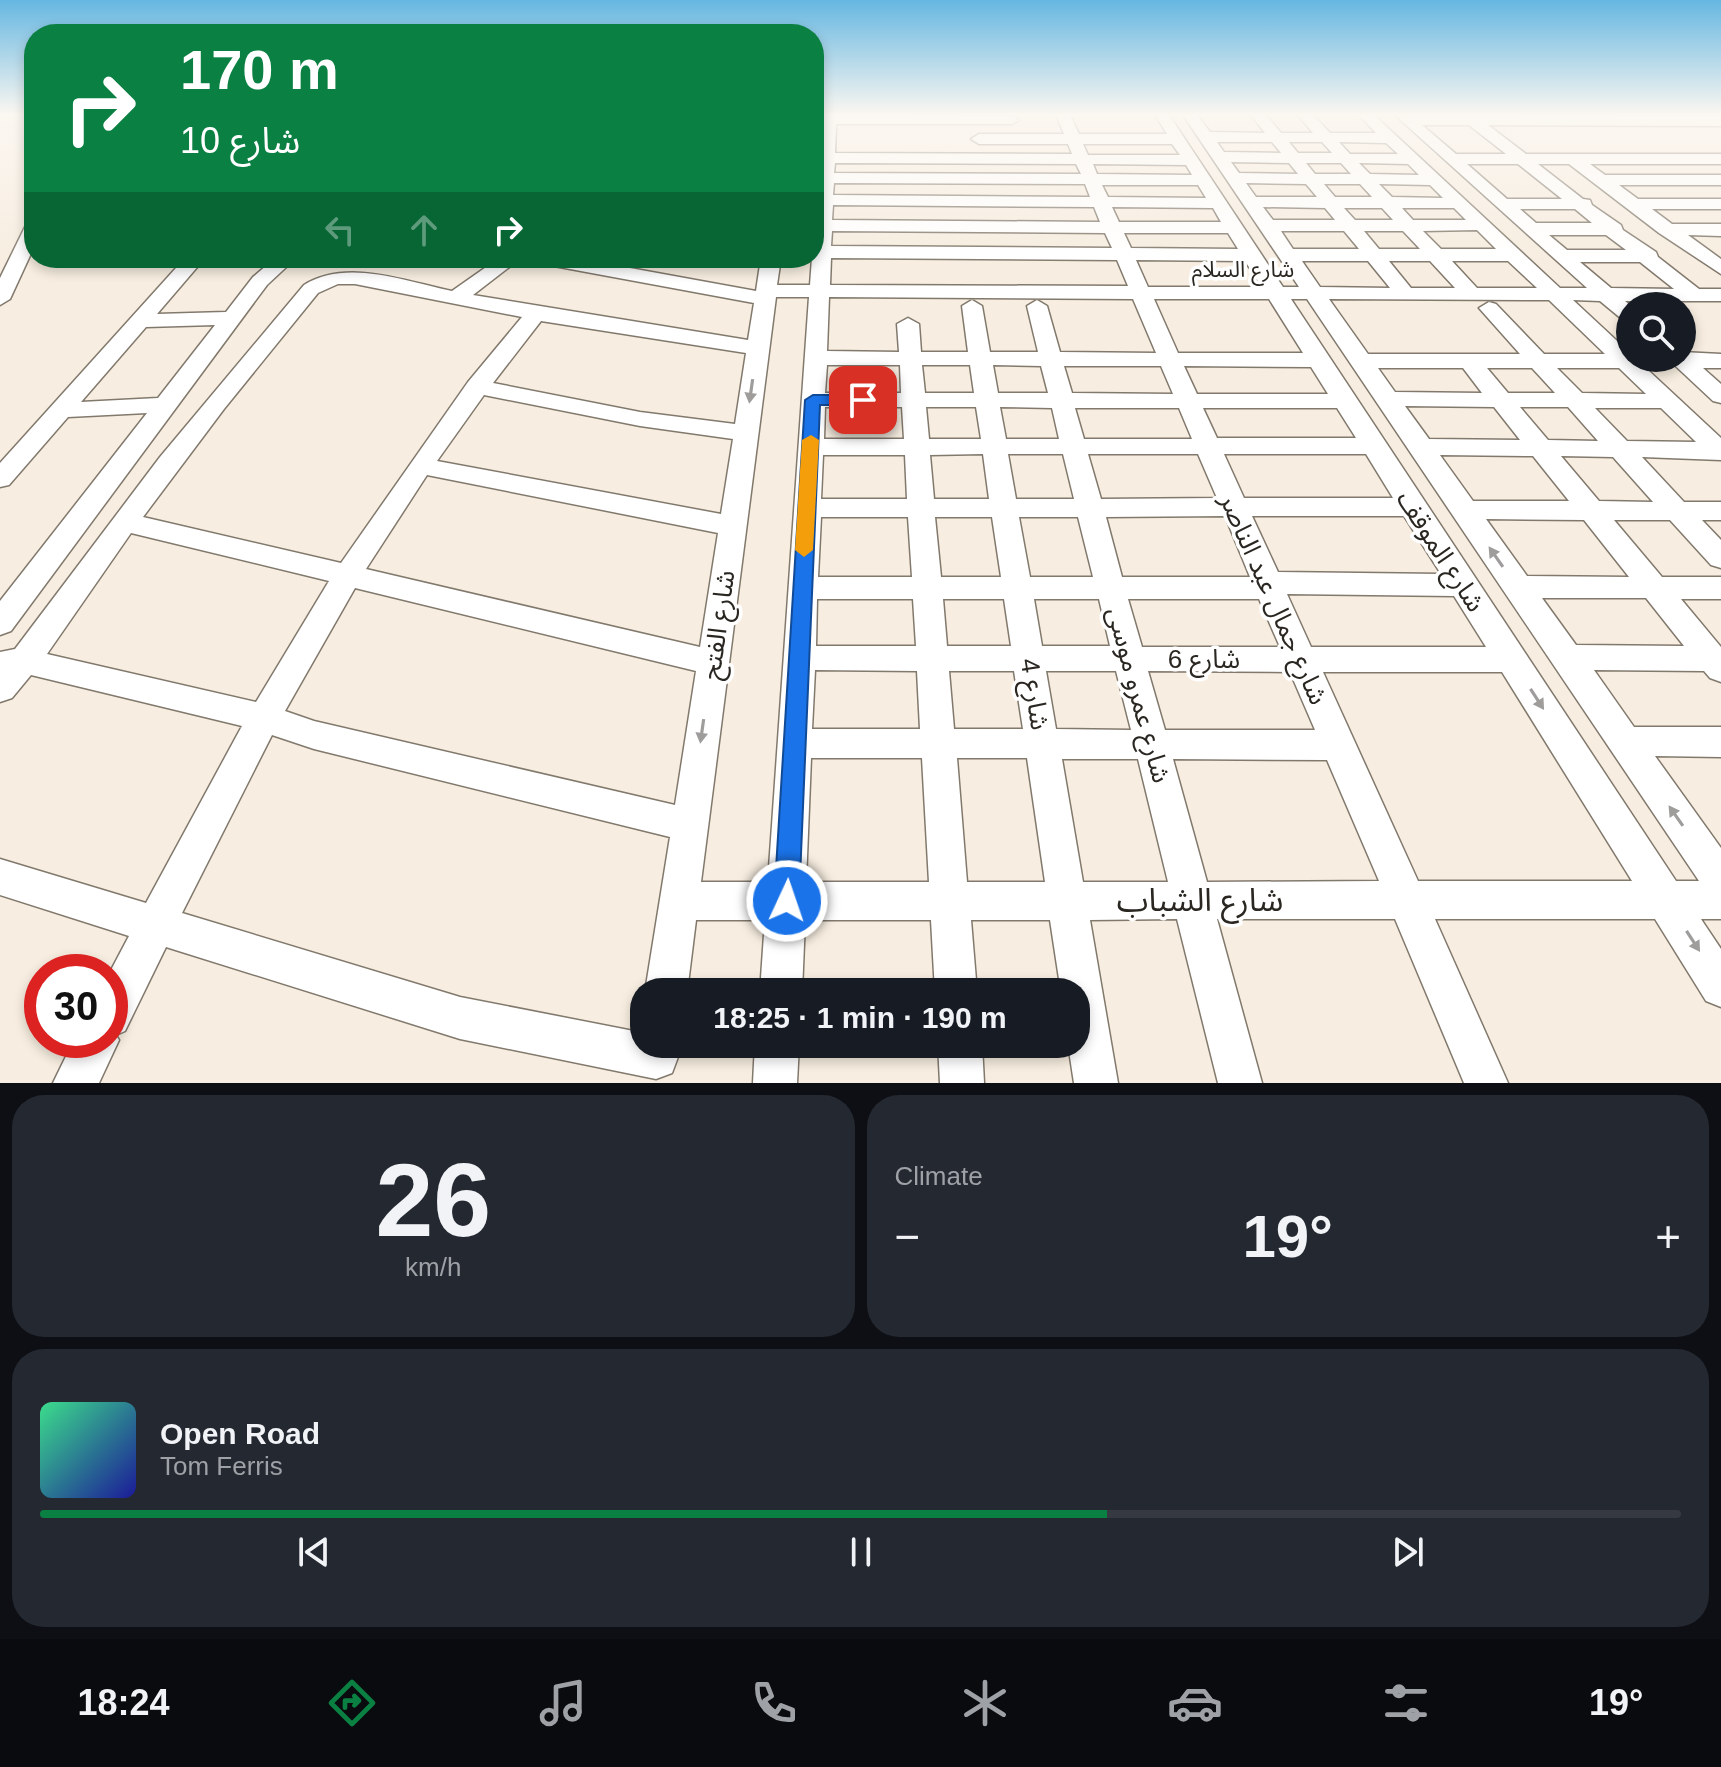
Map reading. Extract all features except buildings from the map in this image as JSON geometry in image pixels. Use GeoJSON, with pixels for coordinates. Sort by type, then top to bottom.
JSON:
{"type":"FeatureCollection","features":[{"type":"Feature","properties":{"kind":"street"},"geometry":{"type":"LineString","coordinates":[[827,169],[849,166]]}},
{"type":"Feature","properties":{"kind":"street"},"geometry":{"type":"LineString","coordinates":[[896,166],[904,272]]}},
{"type":"Feature","properties":{"kind":"street","name":"شارع 4"},"geometry":{"type":"LineString","coordinates":[[946,166],[988,400],[1096,1083]]}},
{"type":"Feature","properties":{"kind":"street","name":"شارع عمرو موسى"},"geometry":{"type":"LineString","coordinates":[[998,166],[1240,1083]]}},
{"type":"Feature","properties":{"kind":"street"},"geometry":{"type":"LineString","coordinates":[[827,169],[897,179],[1002,179],[1076,166]]}},
{"type":"Feature","properties":{"kind":"street"},"geometry":{"type":"LineString","coordinates":[[827,169],[899,201],[1008,202],[1082,166]]}},
{"type":"Feature","properties":{"kind":"street"},"geometry":{"type":"LineString","coordinates":[[827,169],[901,226],[1014,226],[1083,166]]}},
{"type":"Feature","properties":{"kind":"street"},"geometry":{"type":"LineString","coordinates":[[827,169],[904,272],[967,279],[1029,280],[1084,166]]}},
{"type":"Feature","properties":{"kind":"street","name":"شارع جمال عبد الناصر"},"geometry":{"type":"LineString","coordinates":[[1086,166],[1486,1083]]}},
{"type":"Feature","properties":{"kind":"street"},"geometry":{"type":"LineString","coordinates":[[1088,166],[1252,255]]}},
{"type":"Feature","properties":{"kind":"street"},"geometry":{"type":"LineString","coordinates":[[1089,166],[1235,228]]}},
{"type":"Feature","properties":{"kind":"street","name":"شارع الموقف"},"geometry":{"type":"LineString","coordinates":[[1205,166],[1235,228],[1721,986]]}},
{"type":"Feature","properties":{"kind":"street","name":"شارع الموقف"},"geometry":{"type":"LineString","coordinates":[[1215,166],[1251,202],[1721,880]]}},
{"type":"Feature","properties":{"kind":"street"},"geometry":{"type":"LineString","coordinates":[[1266,166],[1311,179],[1435,180]]}},
{"type":"Feature","properties":{"kind":"street"},"geometry":{"type":"LineString","coordinates":[[1300,166],[1406,294]]}},
{"type":"Feature","properties":{"kind":"street"},"geometry":{"type":"LineString","coordinates":[[1352,166],[1721,558]]}},
{"type":"Feature","properties":{"kind":"street"},"geometry":{"type":"LineString","coordinates":[[1419,166],[1616,352]]}},
{"type":"Feature","properties":{"kind":"street"},"geometry":{"type":"LineString","coordinates":[[1459,166],[1616,302]]}},
{"type":"Feature","properties":{"kind":"street"},"geometry":{"type":"LineString","coordinates":[[1530,166],[1645,256],[1679,292]]}},
{"type":"Feature","properties":{"kind":"street"},"geometry":{"type":"LineString","coordinates":[[1582,166],[1716,260]]}},
{"type":"Feature","properties":{"kind":"street"},"geometry":{"type":"LineString","coordinates":[[1643,166],[1721,218]]}},
{"type":"Feature","properties":{"kind":"street"},"geometry":{"type":"LineString","coordinates":[[824,208],[827,169]]}},
{"type":"Feature","properties":{"kind":"street"},"geometry":{"type":"LineString","coordinates":[[1476,180],[1721,180]]}},
{"type":"Feature","properties":{"kind":"street"},"geometry":{"type":"LineString","coordinates":[[1251,202],[1460,203]]}},
{"type":"Feature","properties":{"kind":"street"},"geometry":{"type":"LineString","coordinates":[[1503,204],[1721,204]]}},
{"type":"Feature","properties":{"kind":"street"},"geometry":{"type":"LineString","coordinates":[[1267,226],[1483,225]]}},
{"type":"Feature","properties":{"kind":"street"},"geometry":{"type":"LineString","coordinates":[[1532,229],[1721,230]]}},
{"type":"Feature","properties":{"kind":"street"},"geometry":{"type":"LineString","coordinates":[[0,299],[24,248]]}},
{"type":"Feature","properties":{"kind":"street"},"geometry":{"type":"LineString","coordinates":[[1288,255],[1514,255]]}},
{"type":"Feature","properties":{"kind":"street"},"geometry":{"type":"LineString","coordinates":[[1562,256],[1716,260]]}},
{"type":"Feature","properties":{"kind":"street"},"geometry":{"type":"LineString","coordinates":[[0,479],[11,456],[60,410],[186,268]]}},
{"type":"Feature","properties":{"kind":"street"},"geometry":{"type":"LineString","coordinates":[[0,623],[260,281],[275,268]]}},
{"type":"Feature","properties":{"kind":"street"},"geometry":{"type":"LineString","coordinates":[[456,298],[497,268]]}},
{"type":"Feature","properties":{"kind":"street","name":"شارع السلام"},"geometry":{"type":"LineString","coordinates":[[597,268],[765,299],[817,300],[967,279]]}},
{"type":"Feature","properties":{"kind":"street","name":"شارع الفتح"},"geometry":{"type":"LineString","coordinates":[[668,978],[770,268]]}},
{"type":"Feature","properties":{"kind":"street"},"geometry":{"type":"LineString","coordinates":[[782,978],[819,268]]}},
{"type":"Feature","properties":{"kind":"street","name":"شارع السلام"},"geometry":{"type":"LineString","coordinates":[[817,300],[904,272],[967,279],[1029,280],[1144,300],[1563,301],[1616,306]]}},
{"type":"Feature","properties":{"kind":"street"},"geometry":{"type":"LineString","coordinates":[[0,689],[13,661],[208,413],[320,282],[344,277],[536,314],[757,348]]}},
{"type":"Feature","properties":{"kind":"street","name":"شارع السلام"},"geometry":{"type":"LineString","coordinates":[[1318,300],[1406,294],[1480,301]]}},
{"type":"Feature","properties":{"kind":"street","name":"شارع السلام"},"geometry":{"type":"LineString","coordinates":[[1696,303],[1719,307]]}},
{"type":"Feature","properties":{"kind":"street"},"geometry":{"type":"LineString","coordinates":[[128,980],[264,718],[347,576],[476,387],[536,314]]}},
{"type":"Feature","properties":{"kind":"street"},"geometry":{"type":"LineString","coordinates":[[139,321],[232,318]]}},
{"type":"Feature","properties":{"kind":"street"},"geometry":{"type":"LineString","coordinates":[[908,324],[955,978]]}},
{"type":"Feature","properties":{"kind":"street"},"geometry":{"type":"LineString","coordinates":[[814,358],[1320,360]]}},
{"type":"Feature","properties":{"kind":"street"},"geometry":{"type":"LineString","coordinates":[[1696,360],[1721,361]]}},
{"type":"Feature","properties":{"kind":"street"},"geometry":{"type":"LineString","coordinates":[[1360,361],[1616,361]]}},
{"type":"Feature","properties":{"kind":"street"},"geometry":{"type":"LineString","coordinates":[[1469,361],[1718,662]]}},
{"type":"Feature","properties":{"kind":"street"},"geometry":{"type":"LineString","coordinates":[[1637,372],[1720,451]]}},
{"type":"Feature","properties":{"kind":"street"},"geometry":{"type":"LineString","coordinates":[[1694,372],[1721,396]]}},
{"type":"Feature","properties":{"kind":"street"},"geometry":{"type":"LineString","coordinates":[[476,387],[640,419],[745,433]]}},
{"type":"Feature","properties":{"kind":"street"},"geometry":{"type":"LineString","coordinates":[[1386,399],[1668,401]]}},
{"type":"Feature","properties":{"kind":"street"},"geometry":{"type":"LineString","coordinates":[[813,400],[1346,401]]}},
{"type":"Feature","properties":{"kind":"street"},"geometry":{"type":"LineString","coordinates":[[60,410],[166,405]]}},
{"type":"Feature","properties":{"kind":"street"},"geometry":{"type":"LineString","coordinates":[[810,447],[1374,446]]}},
{"type":"Feature","properties":{"kind":"street"},"geometry":{"type":"LineString","coordinates":[[1420,447],[1720,451]]}},
{"type":"Feature","properties":{"kind":"street"},"geometry":{"type":"LineString","coordinates":[[422,466],[732,526]]}},
{"type":"Feature","properties":{"kind":"street"},"geometry":{"type":"LineString","coordinates":[[806,508],[1413,507]]}},
{"type":"Feature","properties":{"kind":"street"},"geometry":{"type":"LineString","coordinates":[[1463,510],[1721,511]]}},
{"type":"Feature","properties":{"kind":"street"},"geometry":{"type":"LineString","coordinates":[[124,522],[712,662]]}},
{"type":"Feature","properties":{"kind":"street"},"geometry":{"type":"LineString","coordinates":[[802,588],[1463,585]]}},
{"type":"Feature","properties":{"kind":"street"},"geometry":{"type":"LineString","coordinates":[[1517,587],[1721,588]]}},
{"type":"Feature","properties":{"kind":"street"},"geometry":{"type":"LineString","coordinates":[[1565,657],[1718,662]]}},
{"type":"Feature","properties":{"kind":"street","name":"شارع 6"},"geometry":{"type":"LineString","coordinates":[[800,658],[1512,660]]}},
{"type":"Feature","properties":{"kind":"street"},"geometry":{"type":"LineString","coordinates":[[13,661],[264,718],[314,735],[689,825]]}},
{"type":"Feature","properties":{"kind":"street"},"geometry":{"type":"LineString","coordinates":[[1624,741],[1721,742]]}},
{"type":"Feature","properties":{"kind":"street"},"geometry":{"type":"LineString","coordinates":[[795,743],[1338,745]]}},
{"type":"Feature","properties":{"kind":"street"},"geometry":{"type":"LineString","coordinates":[[0,877],[460,1018],[656,1061]]}},
{"type":"Feature","properties":{"kind":"street","name":"شارع الشباب"},"geometry":{"type":"LineString","coordinates":[[679,901],[1721,900]]}},
{"type":"Feature","properties":{"kind":"street"},"geometry":{"type":"LineString","coordinates":[[75,1083],[88,1058]]}},
{"type":"Feature","properties":{"kind":"street"},"geometry":{"type":"LineString","coordinates":[[775,1083],[776,1058]]}},
{"type":"Feature","properties":{"kind":"street"},"geometry":{"type":"LineString","coordinates":[[961,1058],[962,1083]]}},
{"type":"Feature","properties":{"kind":"slow traffic"},"geometry":{"type":"LineString","coordinates":[[804,550],[811,440]]}},
{"type":"Feature","properties":{"kind":"route"},"geometry":{"type":"LineString","coordinates":[[787,901],[813,400],[863,400]]}}]}
